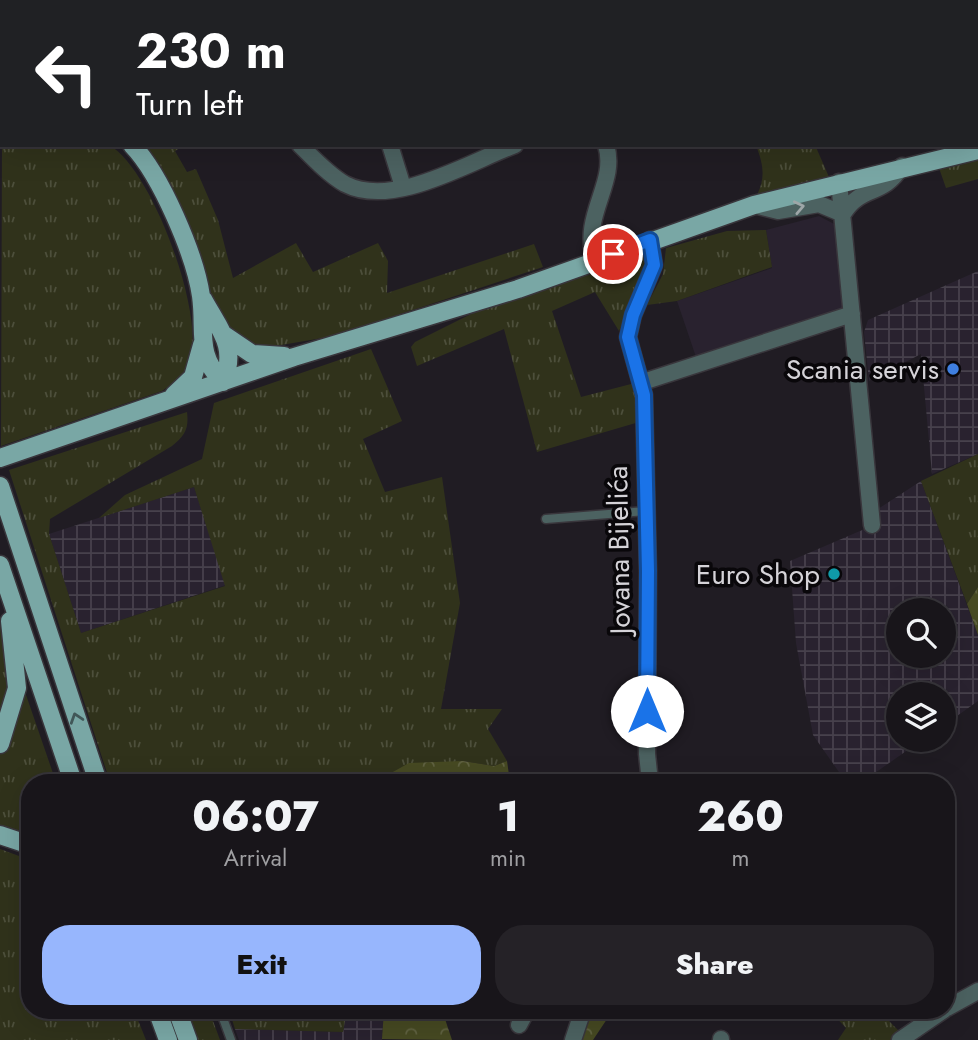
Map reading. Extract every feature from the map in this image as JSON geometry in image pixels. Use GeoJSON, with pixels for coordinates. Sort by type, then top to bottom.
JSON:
{"type":"FeatureCollection","features":[{"type":"Feature","properties":{"kind":"main road"},"geometry":{"type":"LineString","coordinates":[[134,147],[145,158],[166,195],[201,296],[223,334],[231,356],[223,382]]}},
{"type":"Feature","properties":{"kind":"main road"},"geometry":{"type":"LineString","coordinates":[[0,458],[294,357],[397,328],[754,205],[902,166],[978,150]]}},
{"type":"Feature","properties":{"kind":"main road"},"geometry":{"type":"LineString","coordinates":[[201,296],[203,341],[211,369],[223,382]]}},
{"type":"Feature","properties":{"kind":"main road"},"geometry":{"type":"LineString","coordinates":[[223,334],[252,354],[294,357]]}},
{"type":"Feature","properties":{"kind":"main road"},"geometry":{"type":"LineString","coordinates":[[166,401],[193,377],[203,341]]}},
{"type":"Feature","properties":{"kind":"main road"},"geometry":{"type":"LineString","coordinates":[[0,486],[95,774]]}},
{"type":"Feature","properties":{"kind":"main road"},"geometry":{"type":"LineString","coordinates":[[0,565],[70,774]]}},
{"type":"Feature","properties":{"kind":"main road"},"geometry":{"type":"LineString","coordinates":[[0,580],[11,622],[18,674],[15,703],[0,744]]}},
{"type":"Feature","properties":{"kind":"main road"},"geometry":{"type":"LineString","coordinates":[[0,835],[21,842]]}},
{"type":"Feature","properties":{"kind":"main road"},"geometry":{"type":"LineString","coordinates":[[159,1019],[167,1037]]}},
{"type":"Feature","properties":{"kind":"main road"},"geometry":{"type":"LineString","coordinates":[[180,1019],[188,1040]]}},
{"type":"Feature","properties":{"kind":"street"},"geometry":{"type":"LineString","coordinates":[[302,147],[346,184],[371,191],[403,187],[457,171],[510,147]]}},
{"type":"Feature","properties":{"kind":"street"},"geometry":{"type":"LineString","coordinates":[[391,147],[403,187]]}},
{"type":"Feature","properties":{"kind":"street"},"geometry":{"type":"LineString","coordinates":[[595,261],[590,236],[609,166],[606,147]]}},
{"type":"Feature","properties":{"kind":"street"},"geometry":{"type":"LineString","coordinates":[[842,214],[856,197],[888,185],[902,166]]}},
{"type":"Feature","properties":{"kind":"street"},"geometry":{"type":"LineString","coordinates":[[839,182],[872,525]]}},
{"type":"Feature","properties":{"kind":"street"},"geometry":{"type":"LineString","coordinates":[[754,205],[778,211],[819,204],[842,214]]}},
{"type":"Feature","properties":{"kind":"street","name":"Jovana Bijelića"},"geometry":{"type":"LineString","coordinates":[[649,774],[643,382],[628,337],[633,315],[654,265],[650,240]]}},
{"type":"Feature","properties":{"kind":"street"},"geometry":{"type":"LineString","coordinates":[[643,382],[852,314]]}},
{"type":"Feature","properties":{"kind":"street"},"geometry":{"type":"LineString","coordinates":[[955,1004],[978,991]]}},
{"type":"Feature","properties":{"kind":"street"},"geometry":{"type":"LineString","coordinates":[[519,1025],[522,1019]]}},
{"type":"Feature","properties":{"kind":"street"},"geometry":{"type":"LineString","coordinates":[[573,1040],[580,1019]]}},
{"type":"Feature","properties":{"kind":"street"},"geometry":{"type":"LineString","coordinates":[[900,1040],[930,1019]]}},
{"type":"Feature","properties":{"kind":"lane"},"geometry":{"type":"LineString","coordinates":[[546,519],[646,511]]}},
{"type":"Feature","properties":{"kind":"lane"},"geometry":{"type":"LineString","coordinates":[[223,1019],[231,1040]]}},
{"type":"Feature","properties":{"kind":"shaded area"},"geometry":{"type":"Polygon","coordinates":[[[819,216],[838,226],[846,310],[697,360],[677,301],[772,268],[766,230],[819,216]]]}},
{"type":"Feature","properties":{"kind":"shaded area"},"geometry":{"type":"Polygon","coordinates":[[[978,271],[978,454],[932,474],[921,354],[869,381],[864,332],[868,320],[978,271]]]}},
{"type":"Feature","properties":{"kind":"shaded area"},"geometry":{"type":"Polygon","coordinates":[[[921,481],[978,635],[978,701],[956,717],[956,682],[886,682],[886,752],[905,752],[873,774],[840,774],[813,735],[796,643],[790,561],[867,528],[878,509],[921,481]]]}},
{"type":"Feature","properties":{"kind":"shaded area"},"geometry":{"type":"Polygon","coordinates":[[[194,487],[226,585],[81,633],[49,534],[194,487]]]}},
{"type":"Feature","properties":{"kind":"shaded area"},"geometry":{"type":"Polygon","coordinates":[[[345,1019],[383,1019],[382,1040],[239,1040],[235,1029],[343,1032],[345,1019]]]}},
{"type":"Feature","properties":{"kind":"green space"},"geometry":{"type":"Polygon","coordinates":[[[2,147],[111,147],[126,159],[142,183],[172,247],[191,315],[193,344],[189,365],[177,380],[162,391],[1,446],[2,147]]]}},
{"type":"Feature","properties":{"kind":"green space"},"geometry":{"type":"Polygon","coordinates":[[[143,147],[182,147],[175,151],[187,172],[196,169],[218,220],[233,278],[296,243],[313,272],[378,243],[388,261],[387,293],[534,244],[543,267],[334,336],[258,349],[224,324],[160,169],[143,147]]]}},
{"type":"Feature","properties":{"kind":"green space"},"geometry":{"type":"Polygon","coordinates":[[[757,147],[816,147],[829,177],[757,195],[762,182],[757,147]]]}},
{"type":"Feature","properties":{"kind":"green space"},"geometry":{"type":"Polygon","coordinates":[[[978,160],[978,179],[946,188],[939,168],[978,160]]]}},
{"type":"Feature","properties":{"kind":"green space"},"geometry":{"type":"Polygon","coordinates":[[[766,230],[772,267],[677,301],[647,305],[663,274],[666,248],[727,231],[766,230]]]}},
{"type":"Feature","properties":{"kind":"green space"},"geometry":{"type":"Polygon","coordinates":[[[642,254],[648,264],[619,331],[595,292],[552,311],[581,397],[635,383],[639,422],[537,452],[504,329],[417,366],[411,347],[415,342],[485,307],[642,254]]]}},
{"type":"Feature","properties":{"kind":"green space"},"geometry":{"type":"Polygon","coordinates":[[[371,349],[402,421],[363,439],[385,492],[442,477],[460,603],[441,709],[502,709],[488,729],[507,761],[494,766],[463,761],[409,774],[107,774],[9,470],[187,412],[187,427],[172,446],[50,519],[49,534],[81,633],[225,586],[194,487],[99,518],[125,495],[202,459],[214,403],[371,349]]]}},
{"type":"Feature","properties":{"kind":"green space"},"geometry":{"type":"Polygon","coordinates":[[[978,454],[978,587],[967,604],[921,481],[978,454]]]}},
{"type":"Feature","properties":{"kind":"green space"},"geometry":{"type":"Polygon","coordinates":[[[978,587],[978,635],[967,604],[978,587]]]}},
{"type":"Feature","properties":{"kind":"green space"},"geometry":{"type":"Polygon","coordinates":[[[0,624],[11,671],[0,727],[0,624]]]}},
{"type":"Feature","properties":{"kind":"green space"},"geometry":{"type":"Polygon","coordinates":[[[24,689],[53,774],[21,774],[21,836],[0,830],[0,749],[24,689]]]}},
{"type":"Feature","properties":{"kind":"green space"},"geometry":{"type":"Polygon","coordinates":[[[463,761],[494,766],[507,761],[509,774],[389,774],[409,763],[463,761]]]}},
{"type":"Feature","properties":{"kind":"green space"},"geometry":{"type":"Polygon","coordinates":[[[0,849],[21,857],[21,1019],[138,1019],[146,1040],[0,1040],[0,849]]]}},
{"type":"Feature","properties":{"kind":"green space"},"geometry":{"type":"Polygon","coordinates":[[[191,1019],[212,1019],[220,1040],[198,1040],[191,1019]]]}},
{"type":"Feature","properties":{"kind":"green space"},"geometry":{"type":"Polygon","coordinates":[[[232,1019],[345,1019],[343,1032],[235,1029],[232,1019]]]}},
{"type":"Feature","properties":{"kind":"green space"},"geometry":{"type":"Polygon","coordinates":[[[383,1019],[445,1019],[452,1040],[382,1039],[383,1019]]]}},
{"type":"Feature","properties":{"kind":"green space"},"geometry":{"type":"Polygon","coordinates":[[[586,1019],[607,1019],[593,1040],[578,1040],[586,1019]]]}},
{"type":"Feature","properties":{"kind":"green space"},"geometry":{"type":"Polygon","coordinates":[[[838,1019],[887,1019],[900,1032],[890,1040],[838,1040],[846,1028],[838,1019]]]}},
{"type":"Feature","properties":{"kind":"place","name":"Scania servis"},"geometry":{"type":"Point","coordinates":[953,369]}},
{"type":"Feature","properties":{"kind":"place","name":"Euro Shop"},"geometry":{"type":"Point","coordinates":[834,574]}},
{"type":"Feature","properties":{"kind":"route"},"geometry":{"type":"LineString","coordinates":[[613,254],[650,240],[654,253],[651,275],[633,315],[628,337],[643,382],[644,395],[643,453],[648,571],[647,711]]}}]}
